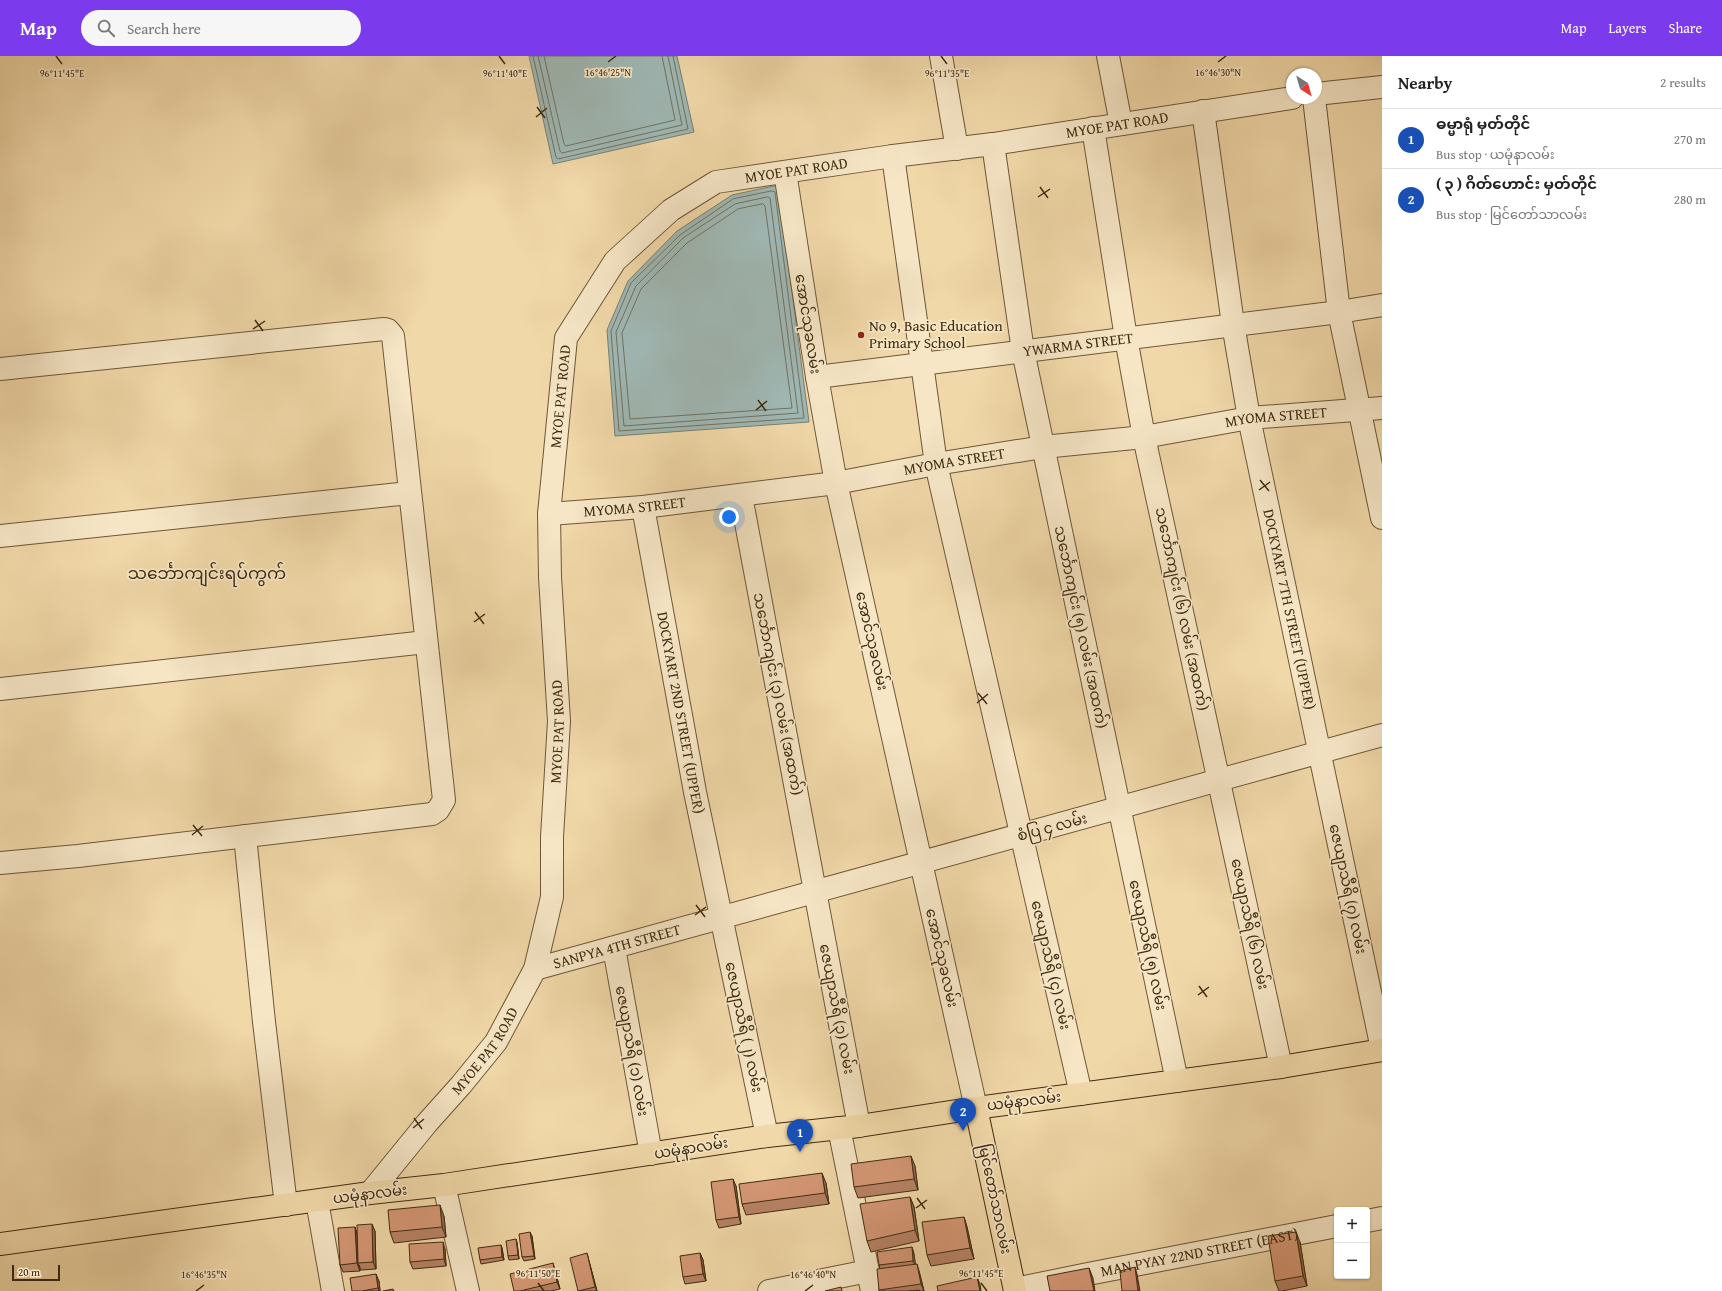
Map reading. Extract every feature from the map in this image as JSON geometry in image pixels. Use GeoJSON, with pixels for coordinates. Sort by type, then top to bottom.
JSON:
{"type":"FeatureCollection","features":[{"type":"Feature","properties":{"kind":"main road","name":"ယမုံနာလမ်း"},"geometry":{"type":"LineString","coordinates":[[0,1244],[370,1193],[444,1185],[767,1136],[849,1127],[976,1108],[1281,1067],[1382,1049]]}},
{"type":"Feature","properties":{"kind":"main road","name":"မြင်တော်သာလမ်း"},"geometry":{"type":"LineString","coordinates":[[976,1108],[1015,1290]]}},
{"type":"Feature","properties":{"kind":"street"},"geometry":{"type":"LineString","coordinates":[[941,56],[957,149]]}},
{"type":"Feature","properties":{"kind":"street"},"geometry":{"type":"LineString","coordinates":[[1108,56],[1121,124]]}},
{"type":"Feature","properties":{"kind":"street"},"geometry":{"type":"LineString","coordinates":[[1322,93],[1382,87]]}},
{"type":"Feature","properties":{"kind":"street","name":"MYOE PAT ROAD"},"geometry":{"type":"LineString","coordinates":[[370,1193],[496,1042],[535,969],[552,897],[552,837],[559,721],[550,577],[549,514],[566,338],[615,261],[671,210],[716,182],[893,156],[993,144],[1286,99]]}},
{"type":"Feature","properties":{"kind":"street"},"geometry":{"type":"LineString","coordinates":[[1315,104],[1340,312],[1382,518]]}},
{"type":"Feature","properties":{"kind":"street","name":"DOCKYART 7TH STREET (UPPER)"},"geometry":{"type":"LineString","coordinates":[[1203,111],[1233,324],[1249,418],[1319,753]]}},
{"type":"Feature","properties":{"kind":"street","name":"သင်္ဘောကျင်း (၆) လမ်း (အထက်)"},"geometry":{"type":"LineString","coordinates":[[1094,128],[1126,338],[1144,437],[1220,780]]}},
{"type":"Feature","properties":{"kind":"street","name":"သင်္ဘောကျင်း (၅) လမ်း (အထက်)"},"geometry":{"type":"LineString","coordinates":[[993,144],[1022,350],[1044,447],[1119,808]]}},
{"type":"Feature","properties":{"kind":"street","name":"ဇေယျာသီရိ (၄) လမ်း"},"geometry":{"type":"LineString","coordinates":[[893,156],[936,464],[1080,1094]]}},
{"type":"Feature","properties":{"kind":"street","name":"အောင်သုခလမ်း"},"geometry":{"type":"LineString","coordinates":[[785,172],[816,377],[836,483],[976,1108]]}},
{"type":"Feature","properties":{"kind":"street","name":"YWARMA STREET"},"geometry":{"type":"LineString","coordinates":[[816,377],[921,365],[1022,350],[1340,312],[1382,305]]}},
{"type":"Feature","properties":{"kind":"street"},"geometry":{"type":"LineString","coordinates":[[0,369],[384,329],[388,330],[393,336],[409,493],[444,800],[438,810],[432,814],[78,856],[0,863]]}},
{"type":"Feature","properties":{"kind":"street","name":"MYOMA STREET"},"geometry":{"type":"LineString","coordinates":[[549,514],[643,507],[836,483],[936,464],[1044,447],[1144,437],[1249,418],[1382,408]]}},
{"type":"Feature","properties":{"kind":"street"},"geometry":{"type":"LineString","coordinates":[[0,536],[409,493]]}},
{"type":"Feature","properties":{"kind":"street","name":"သင်္ဘောကျင်း (၃) လမ်း (အထက်)"},"geometry":{"type":"LineString","coordinates":[[741,496],[815,892]]}},
{"type":"Feature","properties":{"kind":"street","name":"DOCKYART 2ND STREET (UPPER)"},"geometry":{"type":"LineString","coordinates":[[643,507],[695,792],[722,918]]}},
{"type":"Feature","properties":{"kind":"street"},"geometry":{"type":"LineString","coordinates":[[0,689],[426,642]]}},
{"type":"Feature","properties":{"kind":"street","name":"စံပြ ၄ လမ်း"},"geometry":{"type":"LineString","coordinates":[[722,918],[1382,735]]}},
{"type":"Feature","properties":{"kind":"street","name":"ဇေယျာသီရိ (၇) လမ်း"},"geometry":{"type":"LineString","coordinates":[[1319,753],[1382,1049]]}},
{"type":"Feature","properties":{"kind":"street","name":"ဇေယျာသီရိ (၆) လမ်း"},"geometry":{"type":"LineString","coordinates":[[1220,780],[1281,1067]]}},
{"type":"Feature","properties":{"kind":"street","name":"ဇေယျာသီရိ (၅) လမ်း"},"geometry":{"type":"LineString","coordinates":[[1119,808],[1177,1081]]}},
{"type":"Feature","properties":{"kind":"street"},"geometry":{"type":"LineString","coordinates":[[245,836],[264,1022],[286,1205]]}},
{"type":"Feature","properties":{"kind":"street","name":"ဇေယျာသီရိ (၃) လမ်း"},"geometry":{"type":"LineString","coordinates":[[815,892],[870,1281]]}},
{"type":"Feature","properties":{"kind":"street","name":"SANPYA 4TH STREET"},"geometry":{"type":"LineString","coordinates":[[535,969],[722,918]]}},
{"type":"Feature","properties":{"kind":"street","name":"ဇေယျာသီရိ (၂) လမ်း"},"geometry":{"type":"LineString","coordinates":[[722,918],[767,1136]]}},
{"type":"Feature","properties":{"kind":"street","name":"ဇေယျာသီရိ (၁) လမ်း"},"geometry":{"type":"LineString","coordinates":[[614,948],[651,1154]]}},
{"type":"Feature","properties":{"kind":"street"},"geometry":{"type":"LineString","coordinates":[[444,1185],[468,1291]]}},
{"type":"Feature","properties":{"kind":"street"},"geometry":{"type":"LineString","coordinates":[[317,1201],[333,1291]]}},
{"type":"Feature","properties":{"kind":"street"},"geometry":{"type":"LineString","coordinates":[[1370,1220],[1382,1218]]}},
{"type":"Feature","properties":{"kind":"street","name":"MAN PYAY 22ND STREET (EAST)"},"geometry":{"type":"LineString","coordinates":[[1015,1290],[1088,1274],[1334,1227]]}},
{"type":"Feature","properties":{"kind":"street"},"geometry":{"type":"LineString","coordinates":[[769,1291],[870,1281]]}},
{"type":"Feature","properties":{"kind":"water"},"geometry":{"type":"Polygon","coordinates":[[[529,56],[677,56],[694,132],[553,164],[529,56]]]}},
{"type":"Feature","properties":{"kind":"water"},"geometry":{"type":"Polygon","coordinates":[[[778,185],[809,422],[615,436],[607,330],[628,281],[677,231],[732,195],[778,185]]]}},
{"type":"Feature","properties":{"kind":"building"},"geometry":{"type":"Polygon","coordinates":[[[911,1156],[914,1179],[854,1187],[851,1164],[911,1156]]]}},
{"type":"Feature","properties":{"kind":"building"},"geometry":{"type":"Polygon","coordinates":[[[822,1173],[825,1193],[742,1204],[739,1184],[822,1173]]]}},
{"type":"Feature","properties":{"kind":"building"},"geometry":{"type":"Polygon","coordinates":[[[733,1179],[739,1217],[716,1220],[711,1182],[733,1179]]]}},
{"type":"Feature","properties":{"kind":"building"},"geometry":{"type":"Polygon","coordinates":[[[910,1197],[915,1230],[867,1241],[860,1204],[910,1197]]]}},
{"type":"Feature","properties":{"kind":"building"},"geometry":{"type":"Polygon","coordinates":[[[440,1205],[442,1227],[390,1232],[388,1210],[440,1205]]]}},
{"type":"Feature","properties":{"kind":"building"},"geometry":{"type":"Polygon","coordinates":[[[964,1217],[970,1248],[927,1255],[922,1222],[964,1217]]]}},
{"type":"Feature","properties":{"kind":"building"},"geometry":{"type":"Polygon","coordinates":[[[372,1224],[373,1262],[358,1263],[357,1225],[372,1224]]]}},
{"type":"Feature","properties":{"kind":"building"},"geometry":{"type":"Polygon","coordinates":[[[355,1227],[357,1263],[340,1265],[338,1228],[355,1227]]]}},
{"type":"Feature","properties":{"kind":"building"},"geometry":{"type":"Polygon","coordinates":[[[530,1232],[534,1256],[522,1257],[519,1234],[530,1232]]]}},
{"type":"Feature","properties":{"kind":"building"},"geometry":{"type":"Polygon","coordinates":[[[1296,1232],[1303,1276],[1275,1281],[1268,1236],[1296,1232]]]}},
{"type":"Feature","properties":{"kind":"building"},"geometry":{"type":"Polygon","coordinates":[[[516,1239],[518,1255],[508,1256],[506,1241],[516,1239]]]}},
{"type":"Feature","properties":{"kind":"building"},"geometry":{"type":"Polygon","coordinates":[[[443,1242],[444,1259],[410,1262],[409,1244],[443,1242]]]}},
{"type":"Feature","properties":{"kind":"building"},"geometry":{"type":"Polygon","coordinates":[[[501,1245],[502,1257],[480,1260],[478,1248],[501,1245]]]}},
{"type":"Feature","properties":{"kind":"building"},"geometry":{"type":"Polygon","coordinates":[[[912,1247],[913,1261],[879,1265],[877,1252],[912,1247]]]}},
{"type":"Feature","properties":{"kind":"building"},"geometry":{"type":"Polygon","coordinates":[[[587,1253],[595,1287],[578,1291],[570,1258],[587,1253]]]}},
{"type":"Feature","properties":{"kind":"building"},"geometry":{"type":"Polygon","coordinates":[[[700,1253],[703,1274],[683,1277],[680,1256],[700,1253]]]}},
{"type":"Feature","properties":{"kind":"building"},"geometry":{"type":"Polygon","coordinates":[[[553,1263],[557,1282],[520,1291],[514,1291],[510,1274],[553,1263]]]}},
{"type":"Feature","properties":{"kind":"building"},"geometry":{"type":"Polygon","coordinates":[[[917,1264],[921,1284],[879,1290],[877,1269],[917,1264]]]}},
{"type":"Feature","properties":{"kind":"building"},"geometry":{"type":"Polygon","coordinates":[[[1135,1267],[1138,1291],[1122,1291],[1120,1271],[1135,1267]]]}},
{"type":"Feature","properties":{"kind":"building"},"geometry":{"type":"Polygon","coordinates":[[[1089,1268],[1094,1291],[1050,1291],[1047,1276],[1089,1268]]]}},
{"type":"Feature","properties":{"kind":"building"},"geometry":{"type":"Polygon","coordinates":[[[376,1274],[378,1288],[352,1291],[350,1278],[376,1274]]]}},
{"type":"Feature","properties":{"kind":"building"},"geometry":{"type":"Polygon","coordinates":[[[977,1277],[980,1291],[938,1291],[937,1286],[977,1277]]]}},
{"type":"Feature","properties":{"kind":"building"},"geometry":{"type":"Polygon","coordinates":[[[841,1287],[842,1291],[825,1291],[841,1287]]]}},
{"type":"Feature","properties":{"kind":"building"},"geometry":{"type":"Polygon","coordinates":[[[393,1289],[394,1291],[383,1291],[393,1289]]]}},
{"type":"Feature","properties":{"kind":"place","name":"No 9, Basic Education Primary School"},"geometry":{"type":"Point","coordinates":[861,335]}},
{"type":"Feature","properties":{"kind":"place","name":"( ၃ ) ဂိတ်ဟောင်း မှတ်တိုင်"},"geometry":{"type":"Point","coordinates":[963,1131]}},
{"type":"Feature","properties":{"kind":"place","name":"ဓမ္မာရုံ မှတ်တိုင်"},"geometry":{"type":"Point","coordinates":[800,1152]}},
{"type":"Feature","properties":{"kind":"district","name":"သင်္ဘောကျင်းရပ်ကွက်"},"geometry":{"type":"Point","coordinates":[207,573]}}]}
